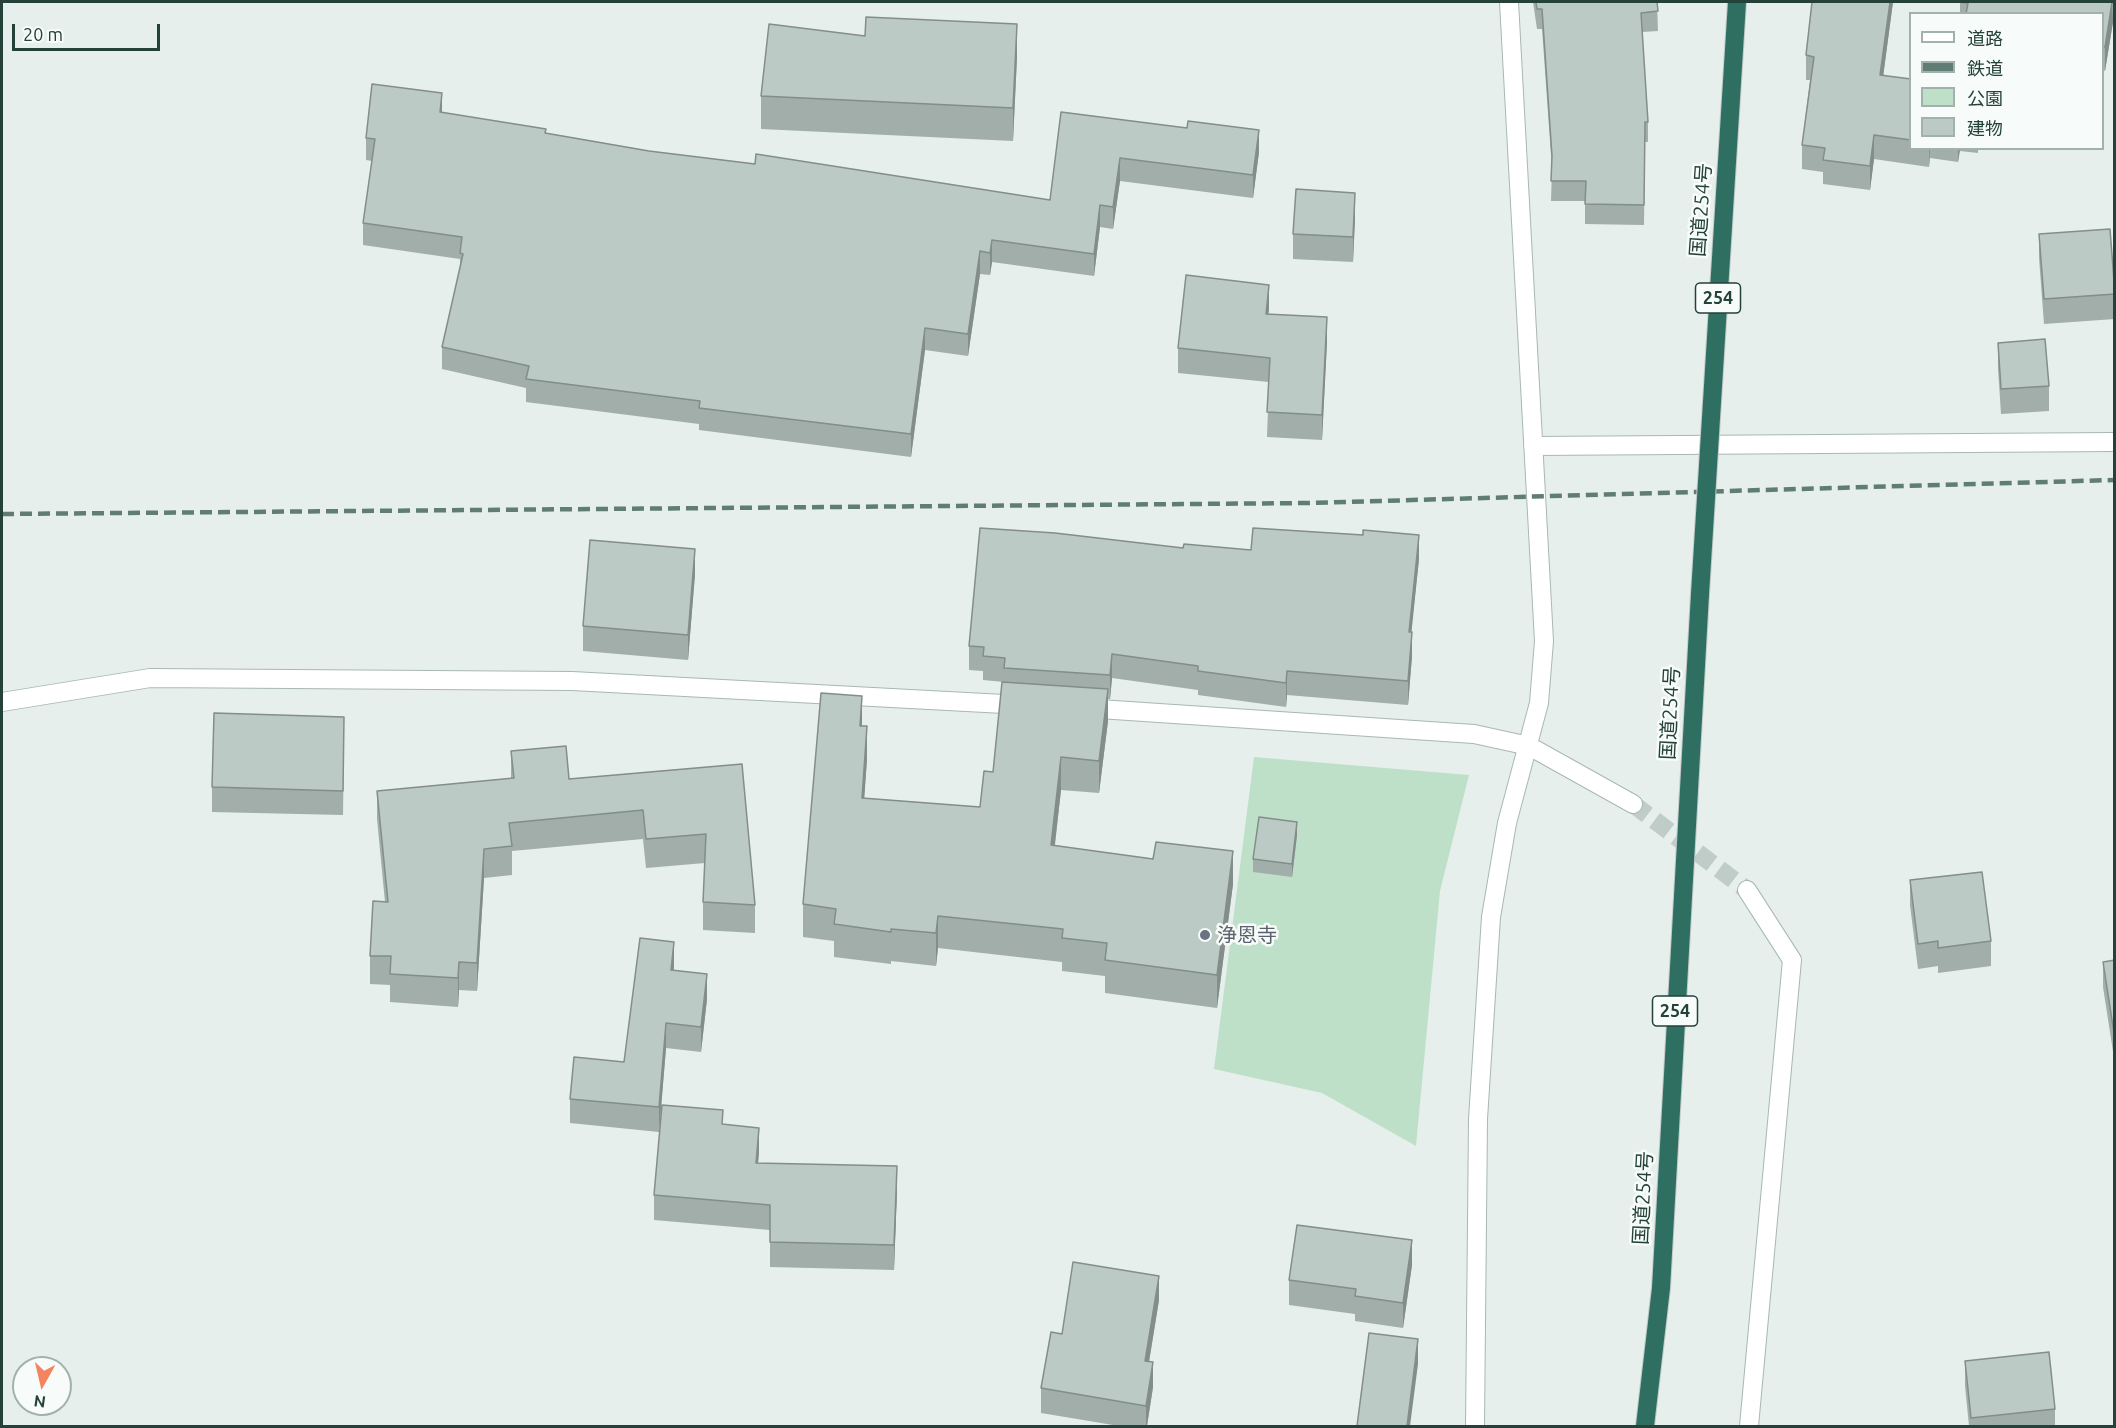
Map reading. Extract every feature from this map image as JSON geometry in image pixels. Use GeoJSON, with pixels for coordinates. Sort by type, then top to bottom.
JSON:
{"type":"FeatureCollection","features":[{"type":"Feature","properties":{"kind":"highway","name":"国道254号"},"geometry":{"type":"LineString","coordinates":[[1645,1426],[1661,1288],[1700,594],[1737,2]]}},
{"type":"Feature","properties":{"kind":"street"},"geometry":{"type":"LineString","coordinates":[[1475,1426],[1478,1119],[1491,917],[1507,823],[1539,703],[1544,641],[1509,2]]}},
{"type":"Feature","properties":{"kind":"street"},"geometry":{"type":"LineString","coordinates":[[1533,446],[2115,442]]}},
{"type":"Feature","properties":{"kind":"street"},"geometry":{"type":"LineString","coordinates":[[2,702],[150,678],[572,681],[1046,706]]}},
{"type":"Feature","properties":{"kind":"street"},"geometry":{"type":"LineString","coordinates":[[1069,707],[1474,734],[1529,746],[1633,804]]}},
{"type":"Feature","properties":{"kind":"street"},"geometry":{"type":"LineString","coordinates":[[1748,890],[1792,960],[1749,1426]]}},
{"type":"Feature","properties":{"kind":"green space"},"geometry":{"type":"Polygon","coordinates":[[[1254,757],[1469,775],[1440,891],[1416,1146],[1322,1093],[1214,1069],[1254,757]]]}},
{"type":"Feature","properties":{"kind":"building"},"geometry":{"type":"Polygon","coordinates":[[[1536,2],[1657,2],[1658,11],[1641,13],[1648,122],[1645,122],[1644,205],[1585,204],[1586,181],[1551,181],[1552,156],[1542,9],[1537,9],[1536,2]]]}},
{"type":"Feature","properties":{"kind":"building"},"geometry":{"type":"Polygon","coordinates":[[[1812,2],[1890,2],[1880,75],[1909,79],[1909,140],[1874,135],[1870,166],[1823,160],[1825,148],[1802,145],[1814,57],[1806,55],[1812,2]]]}},
{"type":"Feature","properties":{"kind":"building"},"geometry":{"type":"Polygon","coordinates":[[[1960,2],[2112,2],[2105,47],[2104,12],[1966,12],[1968,3],[1960,2]]]}},
{"type":"Feature","properties":{"kind":"building"},"geometry":{"type":"Polygon","coordinates":[[[866,17],[1017,24],[1013,108],[761,96],[769,24],[865,36],[866,17]]]}},
{"type":"Feature","properties":{"kind":"building"},"geometry":{"type":"Polygon","coordinates":[[[372,84],[442,93],[440,112],[546,129],[545,133],[649,151],[755,164],[756,154],[1050,200],[1061,112],[1187,128],[1188,121],[1259,130],[1253,175],[1120,158],[1113,207],[1100,205],[1094,254],[992,240],[990,253],[980,251],[968,334],[925,328],[911,434],[699,408],[700,401],[526,379],[529,366],[442,347],[463,254],[460,253],[462,237],[363,223],[375,139],[366,138],[372,84]]]}},
{"type":"Feature","properties":{"kind":"building"},"geometry":{"type":"Polygon","coordinates":[[[1296,189],[1355,193],[1353,237],[1293,234],[1296,189]]]}},
{"type":"Feature","properties":{"kind":"building"},"geometry":{"type":"Polygon","coordinates":[[[2110,229],[2115,294],[2044,299],[2039,234],[2110,229]]]}},
{"type":"Feature","properties":{"kind":"building"},"geometry":{"type":"Polygon","coordinates":[[[1186,275],[1269,285],[1266,314],[1327,317],[1322,415],[1267,412],[1270,358],[1178,348],[1186,275]]]}},
{"type":"Feature","properties":{"kind":"building"},"geometry":{"type":"Polygon","coordinates":[[[2045,339],[2049,386],[2001,389],[1998,343],[2045,339]]]}},
{"type":"Feature","properties":{"kind":"building"},"geometry":{"type":"Polygon","coordinates":[[[980,528],[1055,533],[1183,548],[1184,544],[1251,550],[1253,528],[1363,535],[1363,530],[1419,535],[1409,632],[1412,632],[1408,681],[1287,671],[1286,683],[1198,671],[1198,666],[1112,654],[1110,675],[1004,668],[1005,658],[983,656],[984,647],[969,646],[980,528]]]}},
{"type":"Feature","properties":{"kind":"building"},"geometry":{"type":"Polygon","coordinates":[[[590,540],[695,549],[688,635],[583,626],[590,540]]]}},
{"type":"Feature","properties":{"kind":"building"},"geometry":{"type":"Polygon","coordinates":[[[1002,682],[1108,689],[1099,761],[1061,757],[1051,845],[1153,859],[1156,842],[1233,851],[1217,975],[1105,960],[1107,943],[1062,938],[1063,929],[938,916],[936,933],[891,929],[891,932],[834,924],[836,909],[803,904],[821,693],[862,696],[860,726],[867,726],[862,798],[980,807],[984,771],[993,772],[1002,682]]]}},
{"type":"Feature","properties":{"kind":"building"},"geometry":{"type":"Polygon","coordinates":[[[214,713],[344,717],[343,791],[212,787],[214,713]]]}},
{"type":"Feature","properties":{"kind":"building"},"geometry":{"type":"Polygon","coordinates":[[[566,746],[569,779],[742,764],[755,905],[703,902],[706,834],[646,839],[643,810],[509,823],[512,846],[484,849],[477,963],[459,962],[458,978],[390,974],[391,956],[370,956],[373,901],[388,902],[377,791],[514,778],[511,751],[566,746]]]}},
{"type":"Feature","properties":{"kind":"building"},"geometry":{"type":"Polygon","coordinates":[[[1259,817],[1297,822],[1292,864],[1253,859],[1259,817]]]}},
{"type":"Feature","properties":{"kind":"building"},"geometry":{"type":"Polygon","coordinates":[[[1982,872],[1991,941],[1938,948],[1938,941],[1918,944],[1910,880],[1982,872]]]}},
{"type":"Feature","properties":{"kind":"building"},"geometry":{"type":"Polygon","coordinates":[[[640,938],[674,942],[671,970],[707,974],[701,1027],[666,1023],[659,1107],[570,1099],[574,1057],[624,1062],[640,938]]]}},
{"type":"Feature","properties":{"kind":"building"},"geometry":{"type":"Polygon","coordinates":[[[2115,960],[2115,1033],[2114,1033],[2103,962],[2115,960]]]}},
{"type":"Feature","properties":{"kind":"building"},"geometry":{"type":"Polygon","coordinates":[[[662,1105],[723,1110],[722,1124],[759,1128],[756,1163],[897,1166],[894,1245],[770,1242],[770,1205],[654,1195],[662,1105]]]}},
{"type":"Feature","properties":{"kind":"building"},"geometry":{"type":"Polygon","coordinates":[[[1297,1225],[1412,1240],[1403,1303],[1355,1296],[1356,1289],[1289,1280],[1297,1225]]]}},
{"type":"Feature","properties":{"kind":"building"},"geometry":{"type":"Polygon","coordinates":[[[1073,1262],[1159,1276],[1145,1361],[1153,1362],[1146,1406],[1041,1388],[1051,1332],[1062,1334],[1073,1262]]]}},
{"type":"Feature","properties":{"kind":"building"},"geometry":{"type":"Polygon","coordinates":[[[1369,1333],[1418,1339],[1407,1426],[1357,1426],[1369,1333]]]}},
{"type":"Feature","properties":{"kind":"building"},"geometry":{"type":"Polygon","coordinates":[[[2049,1352],[2055,1409],[1971,1418],[1965,1361],[2049,1352]]]}},
{"type":"Feature","properties":{"kind":"tunnel"},"geometry":{"type":"LineString","coordinates":[[1633,804],[1747,890]]}},
{"type":"Feature","properties":{"kind":"railway"},"geometry":{"type":"LineString","coordinates":[[2,514],[1308,503],[2114,480]]}},
{"type":"Feature","properties":{"kind":"place","name":"浄恩寺"},"geometry":{"type":"Point","coordinates":[1205,935]}}]}
